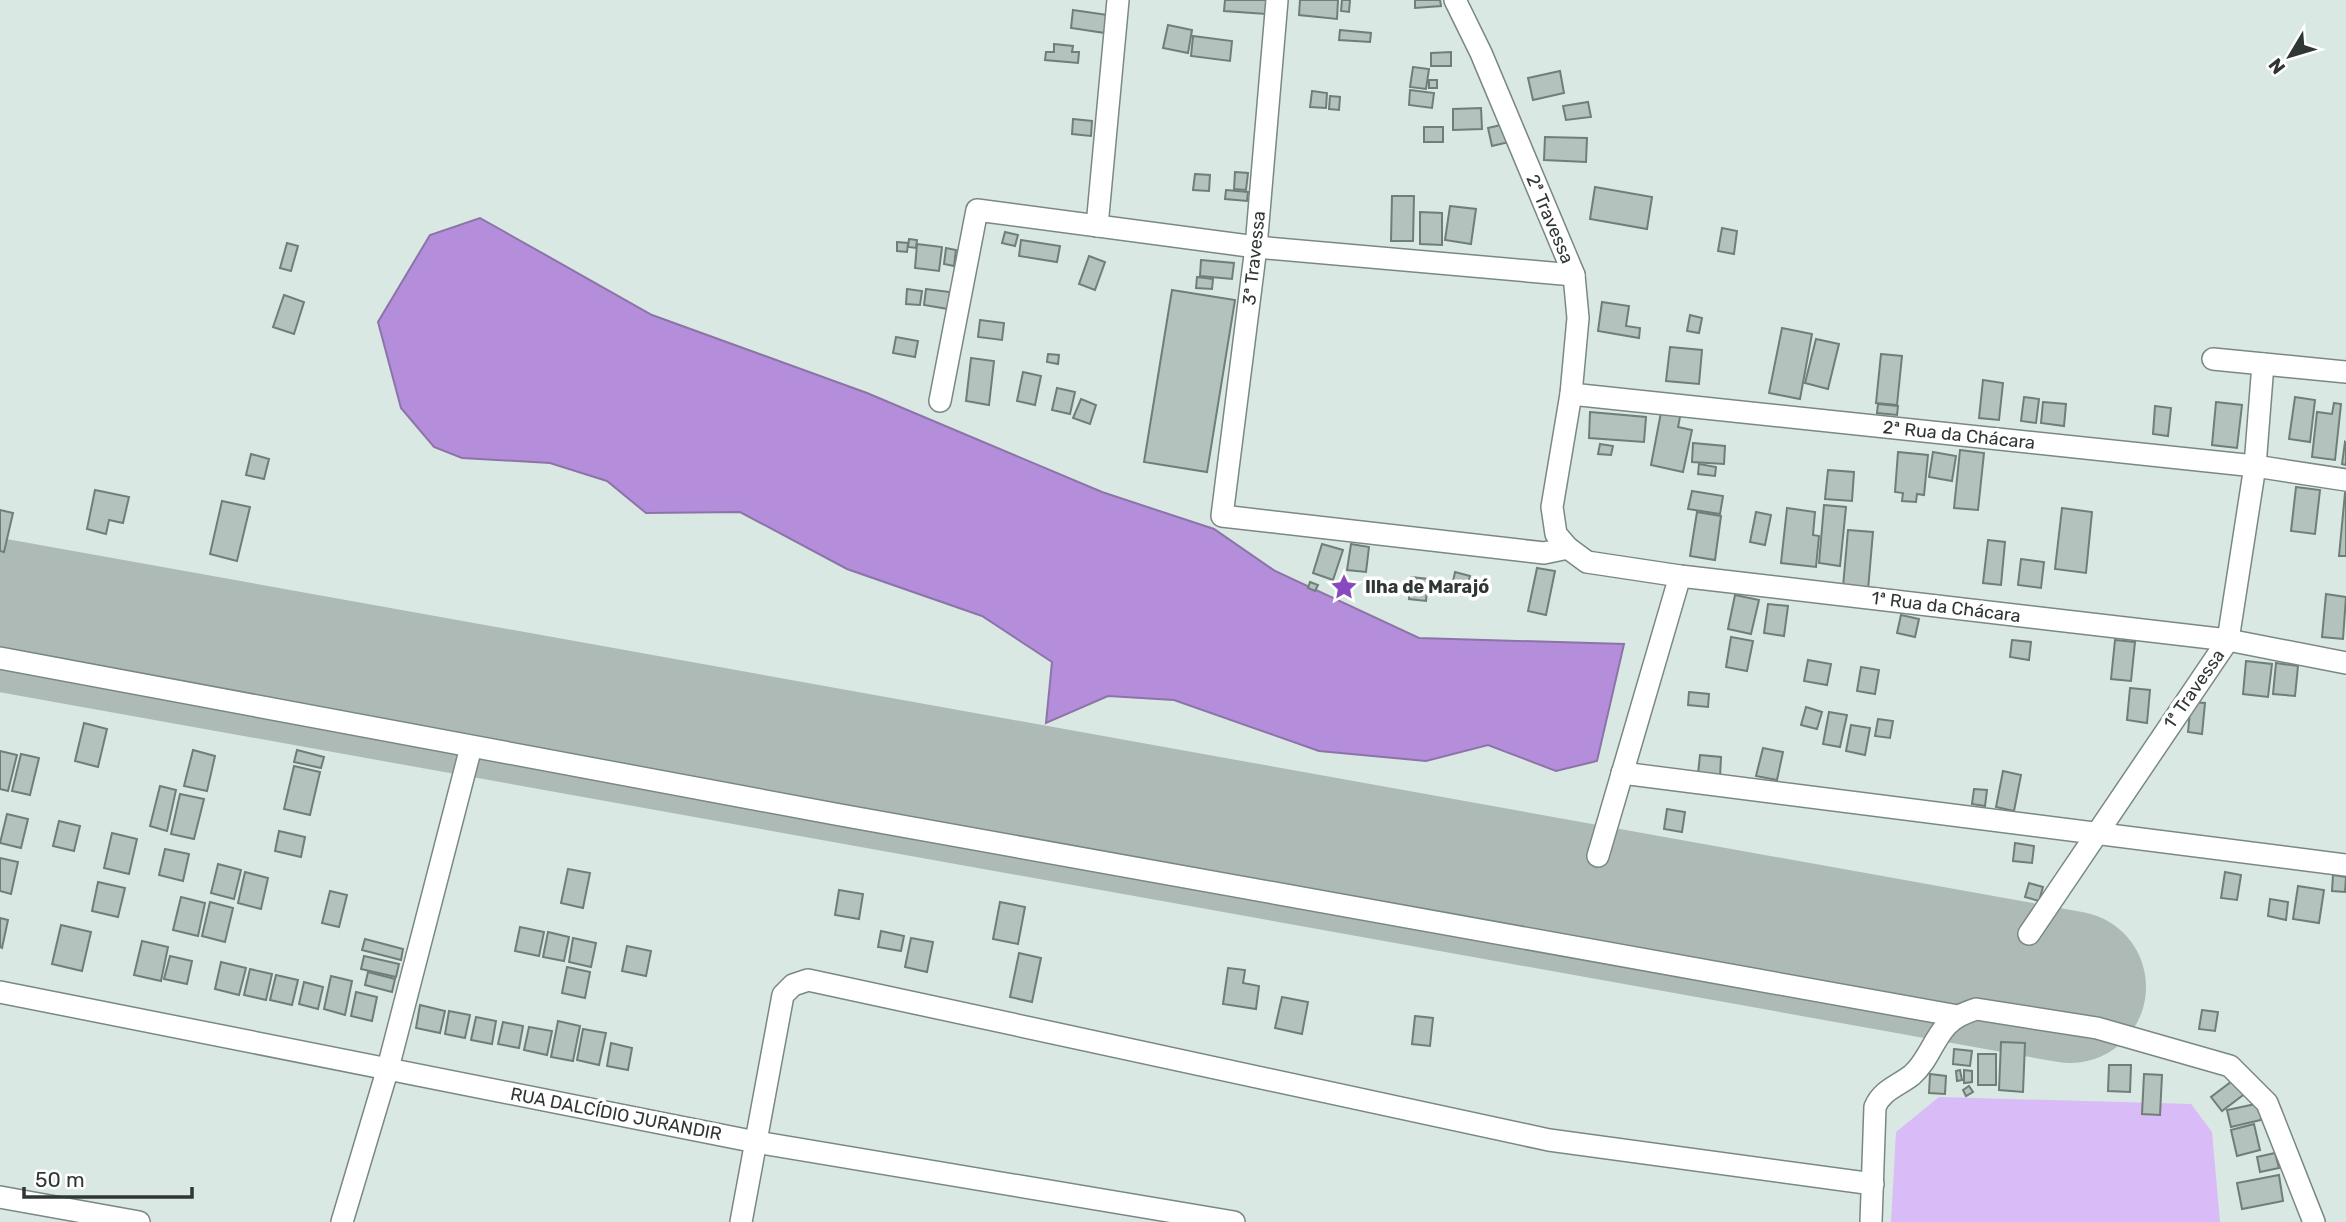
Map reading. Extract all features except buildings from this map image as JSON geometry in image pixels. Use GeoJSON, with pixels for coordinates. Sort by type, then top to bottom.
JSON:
{"type":"FeatureCollection","features":[{"type":"Feature","properties":{"kind":"street"},"geometry":{"type":"LineString","coordinates":[[1097,226],[1118,0]]}},
{"type":"Feature","properties":{"kind":"street","name":"3ª Travessa"},"geometry":{"type":"LineString","coordinates":[[1277,0],[1256,247],[1222,516],[1544,553],[1562,541]]}},
{"type":"Feature","properties":{"kind":"street","name":"2ª Travessa"},"geometry":{"type":"LineString","coordinates":[[1455,0],[1574,275],[1577,318],[1571,394],[1552,507],[1562,541]]}},
{"type":"Feature","properties":{"kind":"street"},"geometry":{"type":"LineString","coordinates":[[940,401],[977,210],[1256,247],[1574,275]]}},
{"type":"Feature","properties":{"kind":"street"},"geometry":{"type":"LineString","coordinates":[[2213,359],[2346,372]]}},
{"type":"Feature","properties":{"kind":"street","name":"1ª Travessa"},"geometry":{"type":"LineString","coordinates":[[2029,934],[2095,832],[2228,640],[2255,466],[2263,364]]}},
{"type":"Feature","properties":{"kind":"street","name":"2ª Rua da Chácara"},"geometry":{"type":"LineString","coordinates":[[1571,394],[2255,466],[2346,480]]}},
{"type":"Feature","properties":{"kind":"street","name":"1ª Rua da Chácara"},"geometry":{"type":"LineString","coordinates":[[1562,541],[1587,562],[1680,576],[2228,640],[2346,663]]}},
{"type":"Feature","properties":{"kind":"street"},"geometry":{"type":"LineString","coordinates":[[1598,856],[1680,576]]}},
{"type":"Feature","properties":{"kind":"street"},"geometry":{"type":"LineString","coordinates":[[0,658],[471,747],[1958,1016]]}},
{"type":"Feature","properties":{"kind":"street"},"geometry":{"type":"LineString","coordinates":[[342,1222],[388,1068],[471,747]]}},
{"type":"Feature","properties":{"kind":"street"},"geometry":{"type":"LineString","coordinates":[[1622,773],[2346,865]]}},
{"type":"Feature","properties":{"kind":"street"},"geometry":{"type":"LineString","coordinates":[[741,1222],[783,995],[793,985],[808,980],[1549,1140],[1873,1184]]}},
{"type":"Feature","properties":{"kind":"street","name":"RUA DALCÍDIO JURANDIR"},"geometry":{"type":"LineString","coordinates":[[0,992],[756,1142],[1234,1222]]}},
{"type":"Feature","properties":{"kind":"street"},"geometry":{"type":"LineString","coordinates":[[1871,1222],[1875,1107],[1879,1097],[1912,1075],[1923,1063],[1945,1027],[1958,1016],[1976,1009],[2096,1028],[2230,1066],[2267,1103],[2314,1222]]}},
{"type":"Feature","properties":{"kind":"street"},"geometry":{"type":"LineString","coordinates":[[0,1197],[139,1222]]}},
{"type":"Feature","properties":{"kind":"shaded area"},"geometry":{"type":"Polygon","coordinates":[[[480,218],[652,315],[867,393],[1102,492],[1214,529],[1275,571],[1419,638],[1624,644],[1597,761],[1556,771],[1488,745],[1426,761],[1319,751],[1174,700],[1108,696],[1046,723],[1052,662],[982,616],[847,569],[740,512],[646,513],[607,481],[550,463],[462,458],[434,447],[401,408],[378,322],[430,235],[480,218]]]}},
{"type":"Feature","properties":{"kind":"shaded area"},"geometry":{"type":"Polygon","coordinates":[[[1939,1097],[2191,1104],[2212,1132],[2220,1222],[1891,1222],[1896,1132],[1939,1097]]]}},
{"type":"Feature","properties":{"kind":"runway"},"geometry":{"type":"LineString","coordinates":[[0,615],[2070,987]]}},
{"type":"Feature","properties":{"kind":"place","name":"Ilha de Marajó"},"geometry":{"type":"Point","coordinates":[1344,587]}}]}
